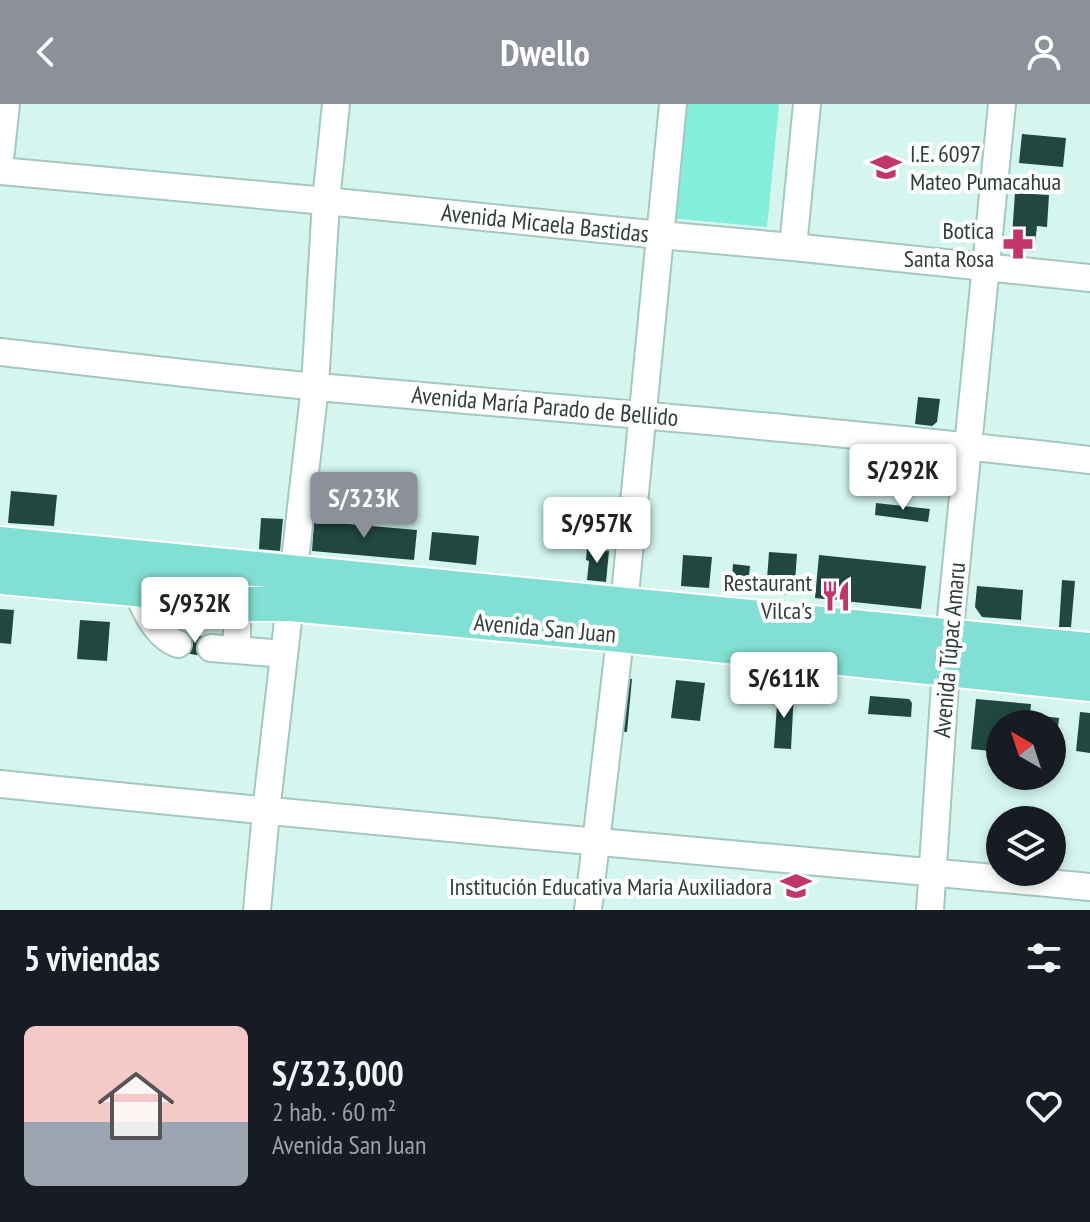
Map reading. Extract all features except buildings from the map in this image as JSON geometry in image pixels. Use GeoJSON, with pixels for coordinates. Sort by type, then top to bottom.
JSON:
{"type":"FeatureCollection","features":[{"type":"Feature","properties":{"kind":"main road","name":"Avenida San Juan"},"geometry":{"type":"LineString","coordinates":[[0,544],[292,589],[947,652],[1090,650]]}},
{"type":"Feature","properties":{"kind":"main road","name":"Avenida San Juan"},"geometry":{"type":"LineString","coordinates":[[0,577],[135,589],[237,604],[292,589]]}},
{"type":"Feature","properties":{"kind":"main road","name":"Avenida San Juan"},"geometry":{"type":"LineString","coordinates":[[947,652],[1090,684]]}},
{"type":"Feature","properties":{"kind":"street"},"geometry":{"type":"LineString","coordinates":[[0,159],[6,104]]}},
{"type":"Feature","properties":{"kind":"street"},"geometry":{"type":"LineString","coordinates":[[257,910],[315,386],[326,201],[336,104]]}},
{"type":"Feature","properties":{"kind":"street"},"geometry":{"type":"LineString","coordinates":[[588,910],[622,620],[673,104]]}},
{"type":"Feature","properties":{"kind":"street"},"geometry":{"type":"LineString","coordinates":[[793,247],[807,104]]}},
{"type":"Feature","properties":{"kind":"street","name":"Avenida Túpac Amaru"},"geometry":{"type":"LineString","coordinates":[[930,910],[947,652],[1002,104]]}},
{"type":"Feature","properties":{"kind":"street","name":"Avenida Micaela Bastidas"},"geometry":{"type":"LineString","coordinates":[[0,171],[1090,278]]}},
{"type":"Feature","properties":{"kind":"street","name":"Avenida María Parado de Bellido"},"geometry":{"type":"LineString","coordinates":[[0,352],[315,386],[643,414],[1090,460]]}},
{"type":"Feature","properties":{"kind":"street"},"geometry":{"type":"LineString","coordinates":[[135,589],[164,638],[178,644]]}},
{"type":"Feature","properties":{"kind":"street"},"geometry":{"type":"LineString","coordinates":[[237,604],[224,649],[284,654]]}},
{"type":"Feature","properties":{"kind":"street"},"geometry":{"type":"LineString","coordinates":[[0,784],[266,812],[1090,887]]}},
{"type":"Feature","properties":{"kind":"green space"},"geometry":{"type":"Polygon","coordinates":[[[679,104],[779,104],[767,227],[669,218],[679,104]]]}},
{"type":"Feature","properties":{"kind":"place","name":"I.E. 6097 Mateo Pumacahua"},"geometry":{"type":"Point","coordinates":[886,167]}},
{"type":"Feature","properties":{"kind":"place","name":"Botica Santa Rosa"},"geometry":{"type":"Point","coordinates":[1018,244]}},
{"type":"Feature","properties":{"kind":"place","name":"Restaurant Vilca's"},"geometry":{"type":"Point","coordinates":[836,596]}},
{"type":"Feature","properties":{"kind":"place","name":"Institución Educativa Maria Auxiliadora"},"geometry":{"type":"Point","coordinates":[796,886]}}]}
